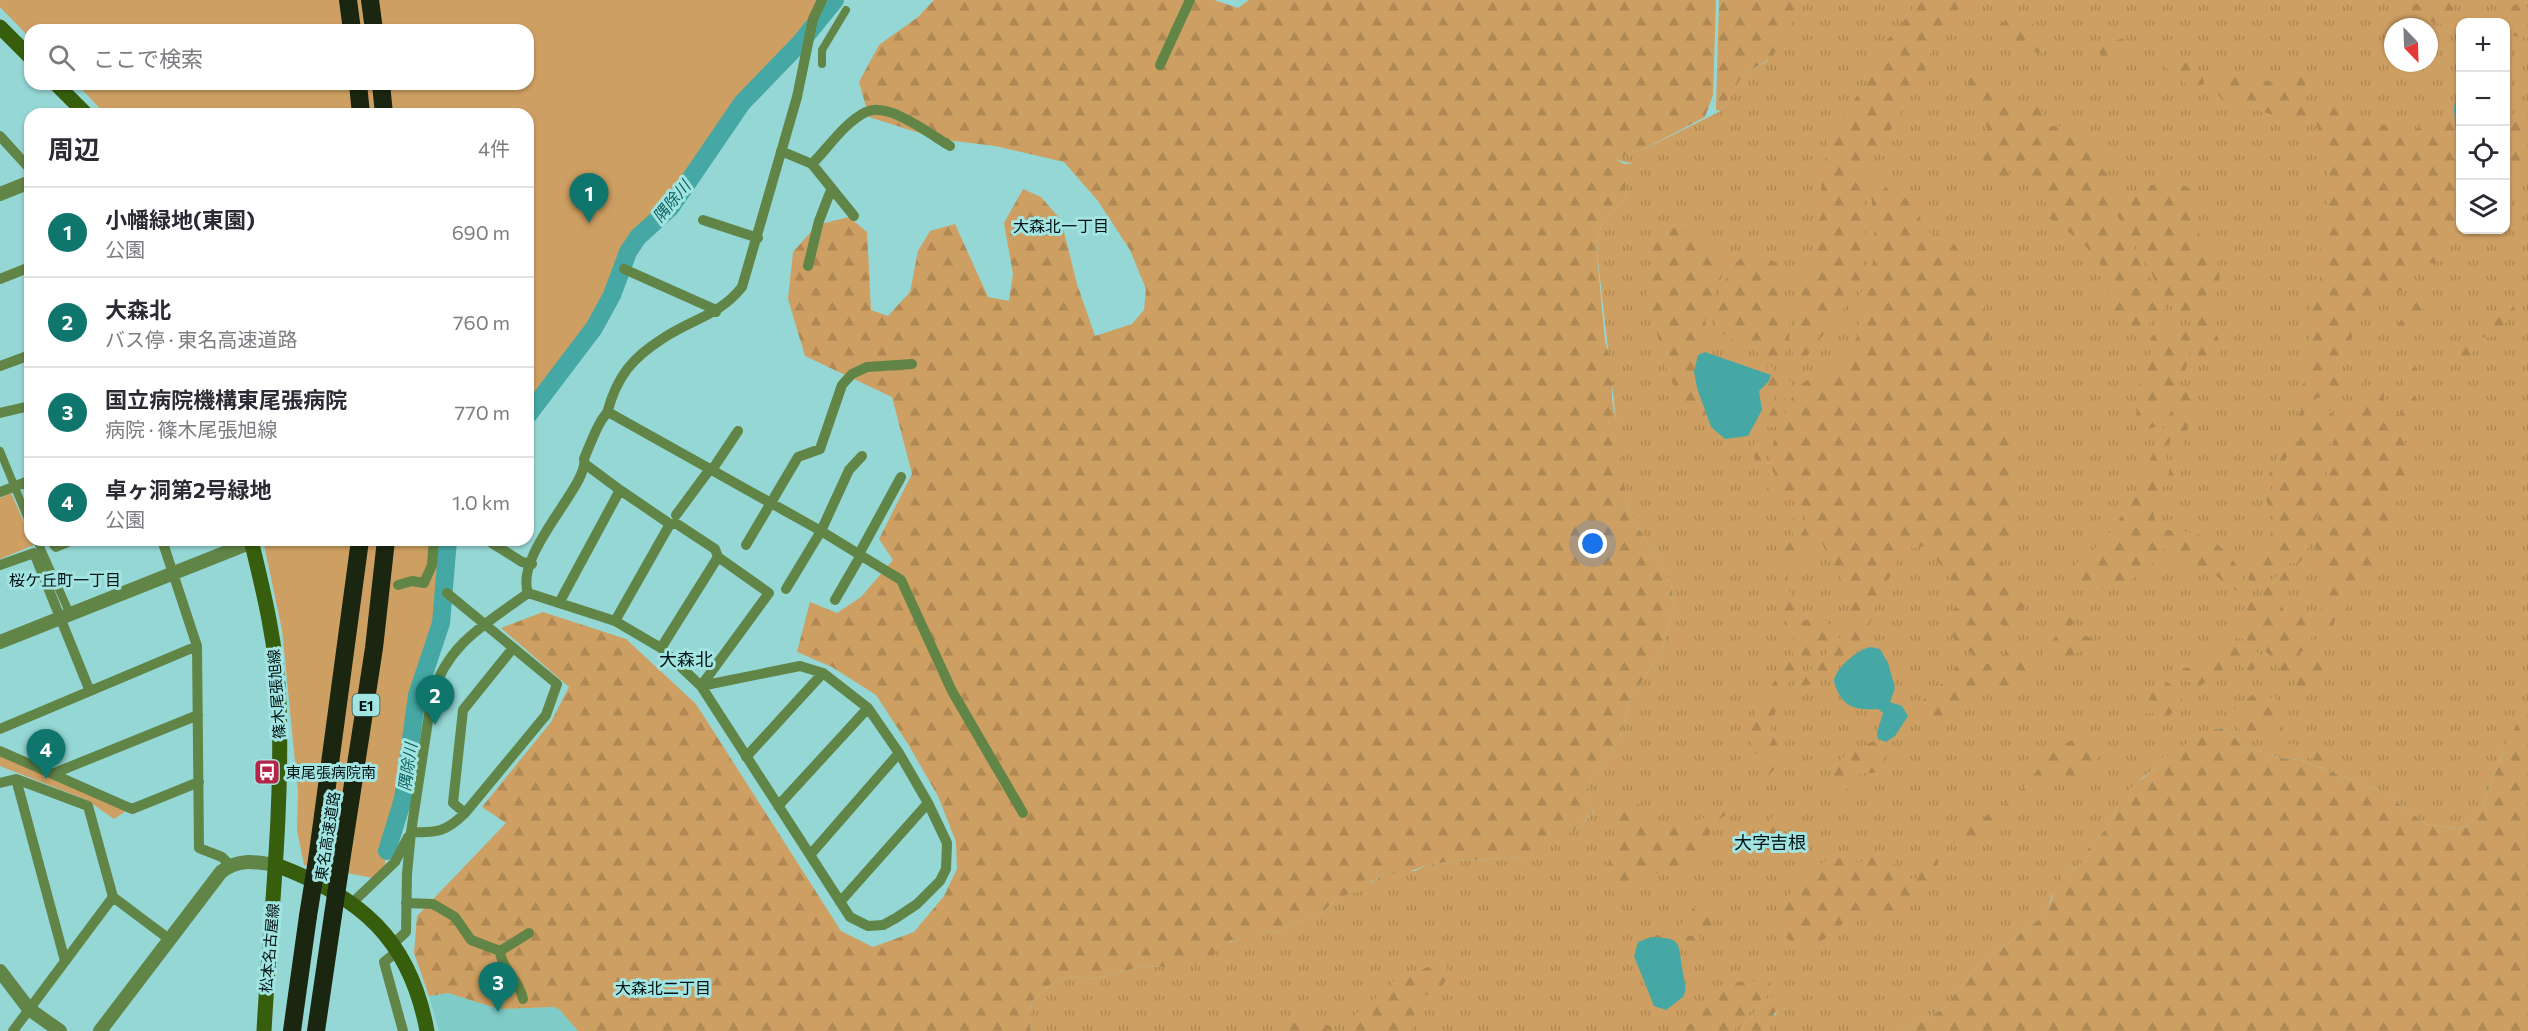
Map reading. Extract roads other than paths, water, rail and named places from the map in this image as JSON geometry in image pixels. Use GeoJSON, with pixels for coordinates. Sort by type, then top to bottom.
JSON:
{"type":"FeatureCollection","features":[{"type":"Feature","properties":{"kind":"highway"},"geometry":{"type":"LineString","coordinates":[[348,0],[351,24]]}},
{"type":"Feature","properties":{"kind":"highway"},"geometry":{"type":"LineString","coordinates":[[370,0],[373,24]]}},
{"type":"Feature","properties":{"kind":"highway"},"geometry":{"type":"LineString","coordinates":[[359,90],[360,108]]}},
{"type":"Feature","properties":{"kind":"highway"},"geometry":{"type":"LineString","coordinates":[[382,90],[383,108]]}},
{"type":"Feature","properties":{"kind":"highway","name":"東名高速道路"},"geometry":{"type":"LineString","coordinates":[[292,1031],[359,546]]}},
{"type":"Feature","properties":{"kind":"highway","name":"東名高速道路"},"geometry":{"type":"LineString","coordinates":[[316,1031],[373,659],[385,546]]}},
{"type":"Feature","properties":{"kind":"main road"},"geometry":{"type":"LineString","coordinates":[[0,27],[24,51]]}},
{"type":"Feature","properties":{"kind":"main road"},"geometry":{"type":"LineString","coordinates":[[62,90],[80,108]]}},
{"type":"Feature","properties":{"kind":"main road","name":"篠木尾張旭線"},"geometry":{"type":"LineString","coordinates":[[252,546],[269,623],[277,677],[280,773],[276,864]]}},
{"type":"Feature","properties":{"kind":"main road"},"geometry":{"type":"LineString","coordinates":[[276,864],[297,872],[371,918],[396,947],[420,1000],[427,1031]]}},
{"type":"Feature","properties":{"kind":"main road","name":"松本名古屋線"},"geometry":{"type":"LineString","coordinates":[[264,1031],[276,864]]}},
{"type":"Feature","properties":{"kind":"street"},"geometry":{"type":"LineString","coordinates":[[528,593],[525,585],[538,545],[580,479],[585,464],[584,459],[602,419],[608,412],[609,402],[619,380],[632,363],[662,339],[716,312],[730,302],[742,287],[797,97],[813,20],[822,0]]}},
{"type":"Feature","properties":{"kind":"street"},"geometry":{"type":"LineString","coordinates":[[1160,65],[1190,0]]}},
{"type":"Feature","properties":{"kind":"street"},"geometry":{"type":"LineString","coordinates":[[822,64],[822,50],[846,10]]}},
{"type":"Feature","properties":{"kind":"street"},"geometry":{"type":"LineString","coordinates":[[812,164],[857,117],[875,110],[896,114],[950,146]]}},
{"type":"Feature","properties":{"kind":"street"},"geometry":{"type":"LineString","coordinates":[[0,136],[24,162]]}},
{"type":"Feature","properties":{"kind":"street"},"geometry":{"type":"LineString","coordinates":[[781,151],[812,164],[854,216]]}},
{"type":"Feature","properties":{"kind":"street"},"geometry":{"type":"LineString","coordinates":[[0,194],[24,184]]}},
{"type":"Feature","properties":{"kind":"street"},"geometry":{"type":"LineString","coordinates":[[808,266],[819,221],[831,190]]}},
{"type":"Feature","properties":{"kind":"street"},"geometry":{"type":"LineString","coordinates":[[703,220],[758,238]]}},
{"type":"Feature","properties":{"kind":"street"},"geometry":{"type":"LineString","coordinates":[[0,279],[24,269]]}},
{"type":"Feature","properties":{"kind":"street"},"geometry":{"type":"LineString","coordinates":[[624,269],[714,309],[716,312]]}},
{"type":"Feature","properties":{"kind":"street"},"geometry":{"type":"LineString","coordinates":[[0,366],[24,357]]}},
{"type":"Feature","properties":{"kind":"street"},"geometry":{"type":"LineString","coordinates":[[746,545],[798,457],[820,449],[846,380],[867,367],[912,364]]}},
{"type":"Feature","properties":{"kind":"street"},"geometry":{"type":"LineString","coordinates":[[0,413],[24,407]]}},
{"type":"Feature","properties":{"kind":"street"},"geometry":{"type":"LineString","coordinates":[[608,412],[821,531],[901,580],[952,692],[1023,813]]}},
{"type":"Feature","properties":{"kind":"street"},"geometry":{"type":"LineString","coordinates":[[615,621],[673,520],[738,431]]}},
{"type":"Feature","properties":{"kind":"street"},"geometry":{"type":"LineString","coordinates":[[0,451],[24,511]]}},
{"type":"Feature","properties":{"kind":"street"},"geometry":{"type":"LineString","coordinates":[[786,589],[821,531],[849,470],[862,456]]}},
{"type":"Feature","properties":{"kind":"street"},"geometry":{"type":"LineString","coordinates":[[585,464],[620,490],[673,520],[715,549],[718,557],[769,593],[701,686]]}},
{"type":"Feature","properties":{"kind":"street"},"geometry":{"type":"LineString","coordinates":[[836,600],[901,477]]}},
{"type":"Feature","properties":{"kind":"street"},"geometry":{"type":"LineString","coordinates":[[0,492],[24,486]]}},
{"type":"Feature","properties":{"kind":"street"},"geometry":{"type":"LineString","coordinates":[[560,603],[620,490]]}},
{"type":"Feature","properties":{"kind":"street"},"geometry":{"type":"LineString","coordinates":[[39,546],[66,616],[89,689]]}},
{"type":"Feature","properties":{"kind":"street"},"geometry":{"type":"LineString","coordinates":[[164,546],[197,646],[200,848],[222,857],[230,865]]}},
{"type":"Feature","properties":{"kind":"street"},"geometry":{"type":"LineString","coordinates":[[0,642],[175,574],[239,546]]}},
{"type":"Feature","properties":{"kind":"street"},"geometry":{"type":"LineString","coordinates":[[398,585],[412,580],[424,583],[432,565],[434,546]]}},
{"type":"Feature","properties":{"kind":"street"},"geometry":{"type":"LineString","coordinates":[[497,546],[522,562],[532,564]]}},
{"type":"Feature","properties":{"kind":"street"},"geometry":{"type":"LineString","coordinates":[[0,565],[34,553],[66,616]]}},
{"type":"Feature","properties":{"kind":"street"},"geometry":{"type":"LineString","coordinates":[[662,648],[718,557]]}},
{"type":"Feature","properties":{"kind":"street"},"geometry":{"type":"LineString","coordinates":[[411,832],[437,832],[453,825],[465,813],[546,715],[557,684],[447,592]]}},
{"type":"Feature","properties":{"kind":"street"},"geometry":{"type":"LineString","coordinates":[[528,593],[615,621],[662,648],[701,686],[850,917],[868,926],[883,925],[917,904],[940,881],[945,869],[947,843],[928,803],[899,753],[868,708],[823,673],[800,666],[701,686]]}},
{"type":"Feature","properties":{"kind":"street"},"geometry":{"type":"LineString","coordinates":[[403,1031],[384,962],[406,932],[411,832],[432,695],[439,673],[463,640],[528,593]]}},
{"type":"Feature","properties":{"kind":"street"},"geometry":{"type":"LineString","coordinates":[[0,729],[89,689],[197,646]]}},
{"type":"Feature","properties":{"kind":"street"},"geometry":{"type":"LineString","coordinates":[[465,813],[453,803],[463,710],[513,648]]}},
{"type":"Feature","properties":{"kind":"street"},"geometry":{"type":"LineString","coordinates":[[746,757],[823,673]]}},
{"type":"Feature","properties":{"kind":"street"},"geometry":{"type":"LineString","coordinates":[[778,806],[868,708]]}},
{"type":"Feature","properties":{"kind":"street"},"geometry":{"type":"LineString","coordinates":[[52,774],[198,715]]}},
{"type":"Feature","properties":{"kind":"street"},"geometry":{"type":"LineString","coordinates":[[0,751],[132,809],[198,782]]}},
{"type":"Feature","properties":{"kind":"street"},"geometry":{"type":"LineString","coordinates":[[810,855],[899,753]]}},
{"type":"Feature","properties":{"kind":"street"},"geometry":{"type":"LineString","coordinates":[[16,779],[65,961]]}},
{"type":"Feature","properties":{"kind":"street"},"geometry":{"type":"LineString","coordinates":[[0,783],[16,779],[88,806],[112,897],[169,939]]}},
{"type":"Feature","properties":{"kind":"street"},"geometry":{"type":"LineString","coordinates":[[840,902],[928,803]]}},
{"type":"Feature","properties":{"kind":"street"},"geometry":{"type":"LineString","coordinates":[[351,904],[394,862],[411,832]]}},
{"type":"Feature","properties":{"kind":"street"},"geometry":{"type":"LineString","coordinates":[[100,1031],[221,872],[230,865],[247,861],[276,864]]}},
{"type":"Feature","properties":{"kind":"street"},"geometry":{"type":"LineString","coordinates":[[13,1031],[112,897]]}},
{"type":"Feature","properties":{"kind":"street"},"geometry":{"type":"LineString","coordinates":[[406,903],[433,904],[455,917],[471,940],[500,951],[523,999]]}},
{"type":"Feature","properties":{"kind":"street"},"geometry":{"type":"LineString","coordinates":[[500,951],[529,933]]}},
{"type":"Feature","properties":{"kind":"street"},"geometry":{"type":"LineString","coordinates":[[0,971],[29,1009],[60,1031]]}},
{"type":"Feature","properties":{"kind":"waterway","name":"隅除川"},"geometry":{"type":"LineString","coordinates":[[534,407],[594,328],[612,295],[628,252],[638,237],[671,207],[742,103],[800,43],[835,0]]}},
{"type":"Feature","properties":{"kind":"waterway","name":"隅除川"},"geometry":{"type":"LineString","coordinates":[[387,851],[403,799],[417,695],[441,623],[447,546]]}},
{"type":"Feature","properties":{"kind":"place","name":"小幡緑地(東園)"},"geometry":{"type":"Point","coordinates":[589,223]}},
{"type":"Feature","properties":{"kind":"place","name":"大森北"},"geometry":{"type":"Point","coordinates":[435,725]}},
{"type":"Feature","properties":{"kind":"place","name":"東尾張病院南"},"geometry":{"type":"Point","coordinates":[267,772]}},
{"type":"Feature","properties":{"kind":"place","name":"卓ヶ洞第2号緑地"},"geometry":{"type":"Point","coordinates":[46,779]}},
{"type":"Feature","properties":{"kind":"place","name":"国立病院機構東尾張病院"},"geometry":{"type":"Point","coordinates":[498,1012]}},
{"type":"Feature","properties":{"kind":"district","name":"大森北一丁目"},"geometry":{"type":"Point","coordinates":[1061,225]}},
{"type":"Feature","properties":{"kind":"district","name":"桜ケ丘町一丁目"},"geometry":{"type":"Point","coordinates":[65,579]}},
{"type":"Feature","properties":{"kind":"district","name":"大森北"},"geometry":{"type":"Point","coordinates":[686,659]}},
{"type":"Feature","properties":{"kind":"district","name":"大字吉根"},"geometry":{"type":"Point","coordinates":[1770,842]}},
{"type":"Feature","properties":{"kind":"district","name":"大森北二丁目"},"geometry":{"type":"Point","coordinates":[663,987]}}]}
